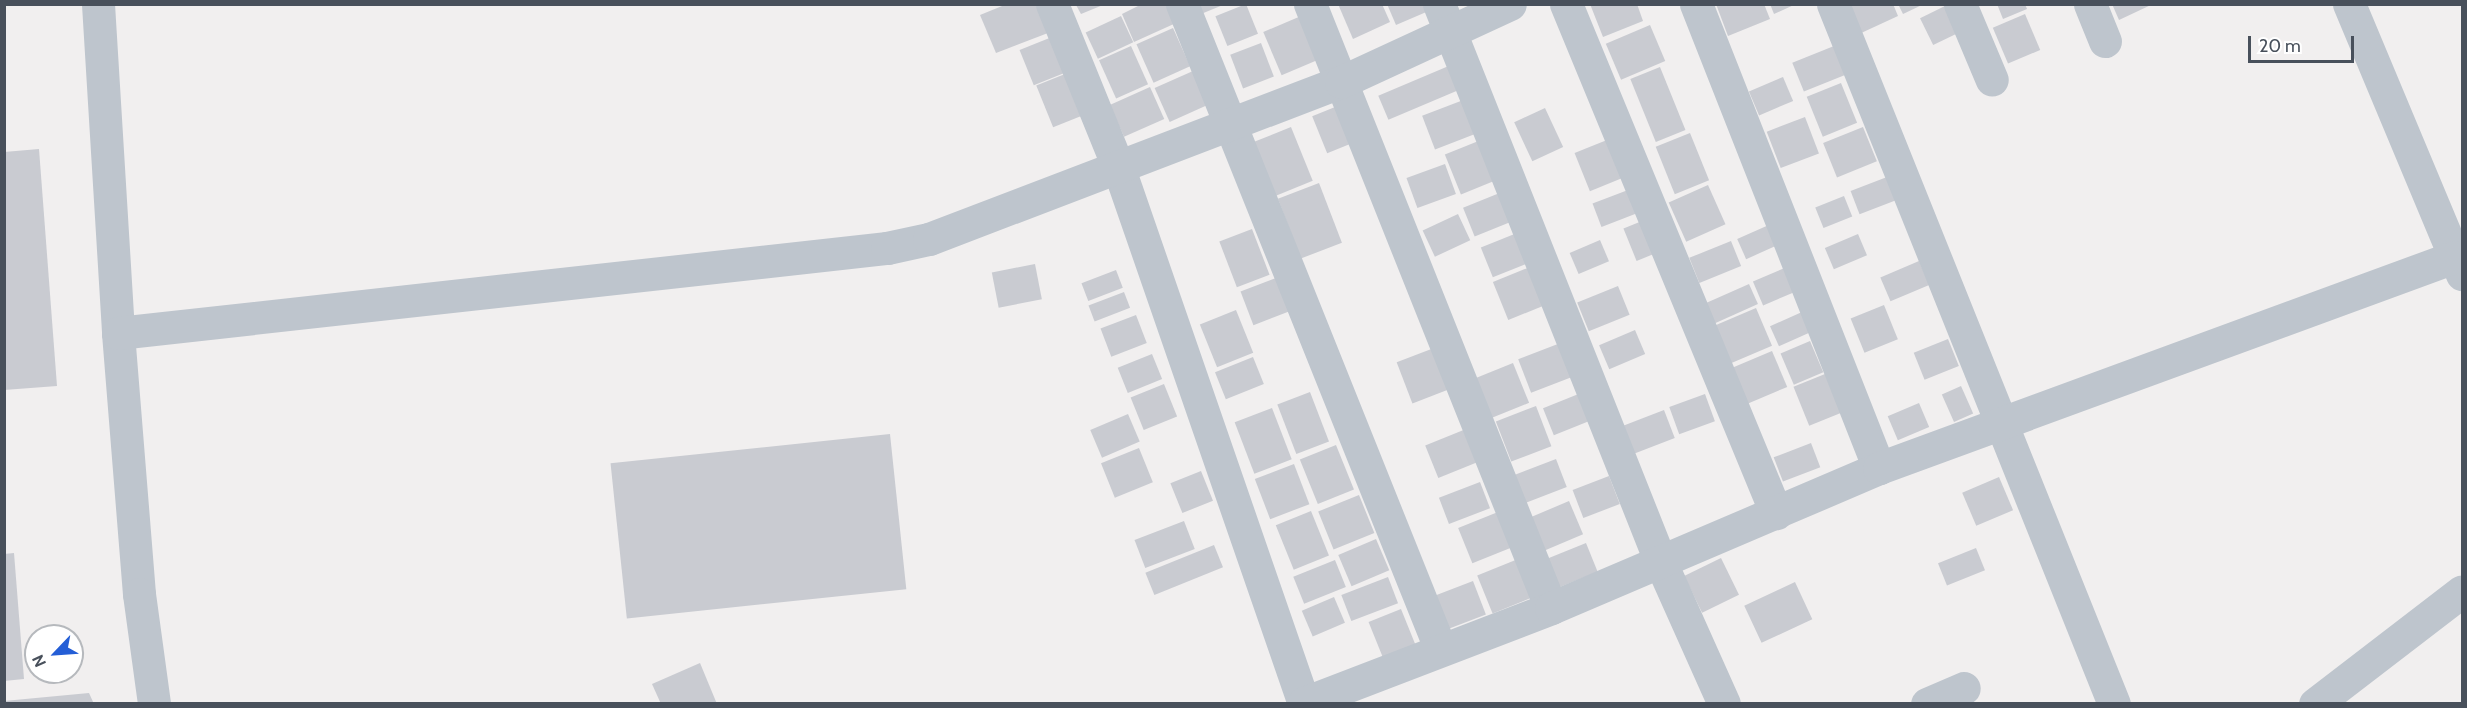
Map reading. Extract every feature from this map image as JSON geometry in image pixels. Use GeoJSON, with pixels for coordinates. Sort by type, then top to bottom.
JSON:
{"type":"FeatureCollection","features":[{"type":"Feature","properties":{"kind":"street"},"geometry":{"type":"LineString","coordinates":[[98,4],[118,333],[139,594],[154,704]]}},
{"type":"Feature","properties":{"kind":"street"},"geometry":{"type":"LineString","coordinates":[[1052,4],[1119,169],[1304,703],[1440,648],[1551,608],[1879,468],[2000,423],[2458,266],[2349,4]]}},
{"type":"Feature","properties":{"kind":"street"},"geometry":{"type":"LineString","coordinates":[[1182,4],[1440,648]]}},
{"type":"Feature","properties":{"kind":"street"},"geometry":{"type":"LineString","coordinates":[[1310,4],[1551,608]]}},
{"type":"Feature","properties":{"kind":"street"},"geometry":{"type":"LineString","coordinates":[[118,333],[887,248],[991,219],[1231,122],[1341,81],[1444,17],[1510,4]]}},
{"type":"Feature","properties":{"kind":"street"},"geometry":{"type":"LineString","coordinates":[[1566,4],[1776,513]]}},
{"type":"Feature","properties":{"kind":"street"},"geometry":{"type":"LineString","coordinates":[[1696,4],[1879,468]]}},
{"type":"Feature","properties":{"kind":"street"},"geometry":{"type":"LineString","coordinates":[[1833,4],[2114,704]]}},
{"type":"Feature","properties":{"kind":"street"},"geometry":{"type":"LineString","coordinates":[[1960,4],[1992,80]]}},
{"type":"Feature","properties":{"kind":"street"},"geometry":{"type":"LineString","coordinates":[[2090,4],[2105,40]]}},
{"type":"Feature","properties":{"kind":"street"},"geometry":{"type":"LineString","coordinates":[[1444,17],[1661,562],[1724,704]]}},
{"type":"Feature","properties":{"kind":"street"},"geometry":{"type":"LineString","coordinates":[[2315,704],[2463,591]]}},
{"type":"Feature","properties":{"kind":"street"},"geometry":{"type":"LineString","coordinates":[[1927,704],[1964,688]]}},
{"type":"Feature","properties":{"kind":"building"},"geometry":{"type":"Polygon","coordinates":[[[1007,4],[1036,4],[1048,33],[996,53],[980,15],[1007,4]]]}},
{"type":"Feature","properties":{"kind":"building"},"geometry":{"type":"Polygon","coordinates":[[[1142,4],[1168,4],[1176,23],[1134,42],[1122,14],[1142,4]]]}},
{"type":"Feature","properties":{"kind":"building"},"geometry":{"type":"Polygon","coordinates":[[[1246,4],[1258,34],[1227,46],[1215,16],[1246,4]]]}},
{"type":"Feature","properties":{"kind":"building"},"geometry":{"type":"Polygon","coordinates":[[[1338,4],[1382,4],[1390,22],[1353,39],[1338,4]]]}},
{"type":"Feature","properties":{"kind":"building"},"geometry":{"type":"Polygon","coordinates":[[[1387,4],[1428,4],[1431,10],[1396,25],[1387,4]]]}},
{"type":"Feature","properties":{"kind":"building"},"geometry":{"type":"Polygon","coordinates":[[[1590,4],[1637,4],[1643,21],[1603,37],[1590,4]]]}},
{"type":"Feature","properties":{"kind":"building"},"geometry":{"type":"Polygon","coordinates":[[[1716,4],[1764,4],[1770,19],[1728,36],[1716,4]]]}},
{"type":"Feature","properties":{"kind":"building"},"geometry":{"type":"Polygon","coordinates":[[[1770,4],[1796,4],[1774,14],[1770,4]]]}},
{"type":"Feature","properties":{"kind":"building"},"geometry":{"type":"Polygon","coordinates":[[[1846,4],[1893,4],[1898,16],[1859,34],[1846,4]]]}},
{"type":"Feature","properties":{"kind":"building"},"geometry":{"type":"Polygon","coordinates":[[[1898,4],[1924,4],[1903,14],[1898,4]]]}},
{"type":"Feature","properties":{"kind":"building"},"geometry":{"type":"Polygon","coordinates":[[[1997,4],[2025,4],[2027,9],[2003,19],[1997,4]]]}},
{"type":"Feature","properties":{"kind":"building"},"geometry":{"type":"Polygon","coordinates":[[[2112,4],[2153,4],[2119,20],[2112,4]]]}},
{"type":"Feature","properties":{"kind":"building"},"geometry":{"type":"Polygon","coordinates":[[[1076,5],[1103,5],[1081,14],[1076,5]]]}},
{"type":"Feature","properties":{"kind":"building"},"geometry":{"type":"Polygon","coordinates":[[[1197,5],[1223,5],[1201,14],[1197,5]]]}},
{"type":"Feature","properties":{"kind":"building"},"geometry":{"type":"Polygon","coordinates":[[[1947,5],[1960,32],[1933,45],[1920,18],[1947,5]]]}},
{"type":"Feature","properties":{"kind":"building"},"geometry":{"type":"Polygon","coordinates":[[[2025,14],[2040,50],[2008,64],[1993,28],[2025,14]]]}},
{"type":"Feature","properties":{"kind":"building"},"geometry":{"type":"Polygon","coordinates":[[[1121,16],[1133,42],[1098,59],[1086,32],[1121,16]]]}},
{"type":"Feature","properties":{"kind":"building"},"geometry":{"type":"Polygon","coordinates":[[[1301,16],[1319,59],[1282,75],[1263,32],[1301,16]]]}},
{"type":"Feature","properties":{"kind":"building"},"geometry":{"type":"Polygon","coordinates":[[[1650,25],[1665,61],[1621,80],[1606,44],[1650,25]]]}},
{"type":"Feature","properties":{"kind":"building"},"geometry":{"type":"Polygon","coordinates":[[[1173,28],[1190,66],[1154,83],[1136,44],[1173,28]]]}},
{"type":"Feature","properties":{"kind":"building"},"geometry":{"type":"Polygon","coordinates":[[[1052,37],[1066,72],[1034,85],[1020,50],[1052,37]]]}},
{"type":"Feature","properties":{"kind":"building"},"geometry":{"type":"Polygon","coordinates":[[[1261,43],[1274,77],[1243,88],[1230,55],[1261,43]]]}},
{"type":"Feature","properties":{"kind":"building"},"geometry":{"type":"Polygon","coordinates":[[[1131,46],[1148,84],[1116,99],[1099,60],[1131,46]]]}},
{"type":"Feature","properties":{"kind":"building"},"geometry":{"type":"Polygon","coordinates":[[[1834,46],[1846,75],[1804,92],[1792,63],[1834,46]]]}},
{"type":"Feature","properties":{"kind":"building"},"geometry":{"type":"Polygon","coordinates":[[[1451,65],[1461,89],[1388,120],[1378,96],[1451,65]]]}},
{"type":"Feature","properties":{"kind":"building"},"geometry":{"type":"Polygon","coordinates":[[[1660,67],[1685,130],[1656,142],[1630,79],[1660,67]]]}},
{"type":"Feature","properties":{"kind":"building"},"geometry":{"type":"Polygon","coordinates":[[[1193,71],[1208,105],[1170,122],[1155,88],[1193,71]]]}},
{"type":"Feature","properties":{"kind":"building"},"geometry":{"type":"Polygon","coordinates":[[[1065,74],[1082,116],[1053,127],[1036,86],[1065,74]]]}},
{"type":"Feature","properties":{"kind":"building"},"geometry":{"type":"Polygon","coordinates":[[[1783,77],[1793,101],[1759,115],[1749,91],[1783,77]]]}},
{"type":"Feature","properties":{"kind":"building"},"geometry":{"type":"Polygon","coordinates":[[[1841,83],[1857,123],[1823,137],[1807,97],[1841,83]]]}},
{"type":"Feature","properties":{"kind":"building"},"geometry":{"type":"Polygon","coordinates":[[[1150,87],[1164,119],[1124,137],[1110,105],[1150,87]]]}},
{"type":"Feature","properties":{"kind":"building"},"geometry":{"type":"Polygon","coordinates":[[[1466,99],[1479,133],[1435,149],[1422,116],[1466,99]]]}},
{"type":"Feature","properties":{"kind":"building"},"geometry":{"type":"Polygon","coordinates":[[[1340,105],[1355,142],[1327,153],[1312,116],[1340,105]]]}},
{"type":"Feature","properties":{"kind":"building"},"geometry":{"type":"Polygon","coordinates":[[[1545,108],[1563,147],[1532,161],[1514,122],[1545,108]]]}},
{"type":"Feature","properties":{"kind":"building"},"geometry":{"type":"Polygon","coordinates":[[[1805,117],[1819,153],[1781,168],[1767,132],[1805,117]]]}},
{"type":"Feature","properties":{"kind":"building"},"geometry":{"type":"Polygon","coordinates":[[[1291,127],[1313,181],[1275,196],[1253,142],[1291,127]]]}},
{"type":"Feature","properties":{"kind":"building"},"geometry":{"type":"Polygon","coordinates":[[[1863,127],[1877,161],[1837,177],[1823,143],[1863,127]]]}},
{"type":"Feature","properties":{"kind":"building"},"geometry":{"type":"Polygon","coordinates":[[[1690,133],[1709,180],[1675,194],[1656,147],[1690,133]]]}},
{"type":"Feature","properties":{"kind":"building"},"geometry":{"type":"Polygon","coordinates":[[[1481,140],[1497,180],[1461,194],[1445,155],[1481,140]]]}},
{"type":"Feature","properties":{"kind":"building"},"geometry":{"type":"Polygon","coordinates":[[[1607,140],[1622,178],[1590,191],[1575,153],[1607,140]]]}},
{"type":"Feature","properties":{"kind":"building"},"geometry":{"type":"Polygon","coordinates":[[[39,149],[57,386],[4,390],[4,152],[39,149]]]}},
{"type":"Feature","properties":{"kind":"building"},"geometry":{"type":"Polygon","coordinates":[[[1445,164],[1456,194],[1417,208],[1406,178],[1445,164]]]}},
{"type":"Feature","properties":{"kind":"building"},"geometry":{"type":"Polygon","coordinates":[[[1887,177],[1896,200],[1860,214],[1851,191],[1887,177]]]}},
{"type":"Feature","properties":{"kind":"building"},"geometry":{"type":"Polygon","coordinates":[[[1319,183],[1342,243],[1301,259],[1278,199],[1319,183]]]}},
{"type":"Feature","properties":{"kind":"building"},"geometry":{"type":"Polygon","coordinates":[[[1708,185],[1725,224],[1686,242],[1669,202],[1708,185]]]}},
{"type":"Feature","properties":{"kind":"building"},"geometry":{"type":"Polygon","coordinates":[[[1628,190],[1637,213],[1601,227],[1593,204],[1628,190]]]}},
{"type":"Feature","properties":{"kind":"building"},"geometry":{"type":"Polygon","coordinates":[[[1502,192],[1514,221],[1475,236],[1463,208],[1502,192]]]}},
{"type":"Feature","properties":{"kind":"building"},"geometry":{"type":"Polygon","coordinates":[[[1844,196],[1852,216],[1823,228],[1815,208],[1844,196]]]}},
{"type":"Feature","properties":{"kind":"building"},"geometry":{"type":"Polygon","coordinates":[[[1458,214],[1470,240],[1435,257],[1423,230],[1458,214]]]}},
{"type":"Feature","properties":{"kind":"building"},"geometry":{"type":"Polygon","coordinates":[[[1642,221],[1655,253],[1637,261],[1623,228],[1642,221]]]}},
{"type":"Feature","properties":{"kind":"building"},"geometry":{"type":"Polygon","coordinates":[[[1771,224],[1780,244],[1746,259],[1737,239],[1771,224]]]}},
{"type":"Feature","properties":{"kind":"building"},"geometry":{"type":"Polygon","coordinates":[[[1252,229],[1270,275],[1237,287],[1219,242],[1252,229]]]}},
{"type":"Feature","properties":{"kind":"building"},"geometry":{"type":"Polygon","coordinates":[[[1517,233],[1529,263],[1493,277],[1481,248],[1517,233]]]}},
{"type":"Feature","properties":{"kind":"building"},"geometry":{"type":"Polygon","coordinates":[[[1858,234],[1867,255],[1834,269],[1825,248],[1858,234]]]}},
{"type":"Feature","properties":{"kind":"building"},"geometry":{"type":"Polygon","coordinates":[[[1600,240],[1609,261],[1579,274],[1570,253],[1600,240]]]}},
{"type":"Feature","properties":{"kind":"building"},"geometry":{"type":"Polygon","coordinates":[[[1731,241],[1741,266],[1699,283],[1689,258],[1731,241]]]}},
{"type":"Feature","properties":{"kind":"building"},"geometry":{"type":"Polygon","coordinates":[[[1919,261],[1929,285],[1890,301],[1880,277],[1919,261]]]}},
{"type":"Feature","properties":{"kind":"building"},"geometry":{"type":"Polygon","coordinates":[[[1035,264],[1042,299],[999,308],[992,272],[1035,264]]]}},
{"type":"Feature","properties":{"kind":"building"},"geometry":{"type":"Polygon","coordinates":[[[1530,267],[1545,305],[1508,320],[1493,282],[1530,267]]]}},
{"type":"Feature","properties":{"kind":"building"},"geometry":{"type":"Polygon","coordinates":[[[1787,267],[1797,291],[1763,305],[1753,281],[1787,267]]]}},
{"type":"Feature","properties":{"kind":"building"},"geometry":{"type":"Polygon","coordinates":[[[1116,270],[1123,288],[1088,301],[1081,283],[1116,270]]]}},
{"type":"Feature","properties":{"kind":"building"},"geometry":{"type":"Polygon","coordinates":[[[1276,278],[1289,312],[1253,325],[1241,292],[1276,278]]]}},
{"type":"Feature","properties":{"kind":"building"},"geometry":{"type":"Polygon","coordinates":[[[1749,284],[1758,304],[1715,323],[1706,303],[1749,284]]]}},
{"type":"Feature","properties":{"kind":"building"},"geometry":{"type":"Polygon","coordinates":[[[1618,286],[1630,315],[1589,331],[1577,302],[1618,286]]]}},
{"type":"Feature","properties":{"kind":"building"},"geometry":{"type":"Polygon","coordinates":[[[1124,292],[1130,308],[1095,321],[1089,306],[1124,292]]]}},
{"type":"Feature","properties":{"kind":"building"},"geometry":{"type":"Polygon","coordinates":[[[1884,305],[1898,339],[1864,353],[1851,318],[1884,305]]]}},
{"type":"Feature","properties":{"kind":"building"},"geometry":{"type":"Polygon","coordinates":[[[1756,308],[1772,346],[1732,363],[1715,325],[1756,308]]]}},
{"type":"Feature","properties":{"kind":"building"},"geometry":{"type":"Polygon","coordinates":[[[1236,310],[1253,353],[1217,367],[1200,325],[1236,310]]]}},
{"type":"Feature","properties":{"kind":"building"},"geometry":{"type":"Polygon","coordinates":[[[1802,312],[1811,332],[1779,346],[1770,326],[1802,312]]]}},
{"type":"Feature","properties":{"kind":"building"},"geometry":{"type":"Polygon","coordinates":[[[1136,315],[1147,343],[1111,357],[1101,329],[1136,315]]]}},
{"type":"Feature","properties":{"kind":"building"},"geometry":{"type":"Polygon","coordinates":[[[1635,330],[1645,354],[1609,369],[1599,345],[1635,330]]]}},
{"type":"Feature","properties":{"kind":"building"},"geometry":{"type":"Polygon","coordinates":[[[1948,339],[1959,366],[1925,380],[1914,353],[1948,339]]]}},
{"type":"Feature","properties":{"kind":"building"},"geometry":{"type":"Polygon","coordinates":[[[1810,341],[1823,372],[1794,385],[1781,354],[1810,341]]]}},
{"type":"Feature","properties":{"kind":"building"},"geometry":{"type":"Polygon","coordinates":[[[1563,342],[1576,376],[1531,393],[1518,359],[1563,342]]]}},
{"type":"Feature","properties":{"kind":"building"},"geometry":{"type":"Polygon","coordinates":[[[1434,348],[1450,389],[1412,403],[1397,362],[1434,348]]]}},
{"type":"Feature","properties":{"kind":"building"},"geometry":{"type":"Polygon","coordinates":[[[1772,351],[1787,387],[1744,405],[1729,369],[1772,351]]]}},
{"type":"Feature","properties":{"kind":"building"},"geometry":{"type":"Polygon","coordinates":[[[1152,354],[1162,379],[1128,393],[1118,368],[1152,354]]]}},
{"type":"Feature","properties":{"kind":"building"},"geometry":{"type":"Polygon","coordinates":[[[1253,357],[1264,384],[1226,399],[1215,372],[1253,357]]]}},
{"type":"Feature","properties":{"kind":"building"},"geometry":{"type":"Polygon","coordinates":[[[1513,363],[1529,403],[1490,419],[1474,379],[1513,363]]]}},
{"type":"Feature","properties":{"kind":"building"},"geometry":{"type":"Polygon","coordinates":[[[1825,374],[1841,413],[1809,426],[1793,387],[1825,374]]]}},
{"type":"Feature","properties":{"kind":"building"},"geometry":{"type":"Polygon","coordinates":[[[1164,384],[1177,416],[1144,430],[1131,397],[1164,384]]]}},
{"type":"Feature","properties":{"kind":"building"},"geometry":{"type":"Polygon","coordinates":[[[1961,386],[1973,413],[1954,422],[1942,395],[1961,386]]]}},
{"type":"Feature","properties":{"kind":"building"},"geometry":{"type":"Polygon","coordinates":[[[1310,392],[1329,441],[1296,454],[1277,405],[1310,392]]]}},
{"type":"Feature","properties":{"kind":"building"},"geometry":{"type":"Polygon","coordinates":[[[1581,393],[1592,420],[1554,435],[1543,408],[1581,393]]]}},
{"type":"Feature","properties":{"kind":"building"},"geometry":{"type":"Polygon","coordinates":[[[1705,394],[1715,421],[1679,434],[1669,407],[1705,394]]]}},
{"type":"Feature","properties":{"kind":"building"},"geometry":{"type":"Polygon","coordinates":[[[1919,403],[1929,427],[1898,440],[1888,416],[1919,403]]]}},
{"type":"Feature","properties":{"kind":"building"},"geometry":{"type":"Polygon","coordinates":[[[1536,406],[1551,446],[1511,462],[1496,421],[1536,406]]]}},
{"type":"Feature","properties":{"kind":"building"},"geometry":{"type":"Polygon","coordinates":[[[1272,408],[1292,459],[1254,474],[1235,422],[1272,408]]]}},
{"type":"Feature","properties":{"kind":"building"},"geometry":{"type":"Polygon","coordinates":[[[1664,410],[1675,438],[1635,453],[1624,425],[1664,410]]]}},
{"type":"Feature","properties":{"kind":"building"},"geometry":{"type":"Polygon","coordinates":[[[1128,414],[1140,442],[1102,458],[1090,430],[1128,414]]]}},
{"type":"Feature","properties":{"kind":"building"},"geometry":{"type":"Polygon","coordinates":[[[1466,429],[1479,461],[1438,478],[1425,445],[1466,429]]]}},
{"type":"Feature","properties":{"kind":"building"},"geometry":{"type":"Polygon","coordinates":[[[890,434],[906,589],[627,619],[611,463],[890,434]]]}},
{"type":"Feature","properties":{"kind":"building"},"geometry":{"type":"Polygon","coordinates":[[[1811,443],[1820,467],[1783,482],[1774,457],[1811,443]]]}},
{"type":"Feature","properties":{"kind":"building"},"geometry":{"type":"Polygon","coordinates":[[[1336,445],[1354,490],[1318,504],[1300,460],[1336,445]]]}},
{"type":"Feature","properties":{"kind":"building"},"geometry":{"type":"Polygon","coordinates":[[[1139,448],[1153,482],[1115,498],[1101,463],[1139,448]]]}},
{"type":"Feature","properties":{"kind":"building"},"geometry":{"type":"Polygon","coordinates":[[[1556,459],[1567,487],[1524,503],[1513,475],[1556,459]]]}},
{"type":"Feature","properties":{"kind":"building"},"geometry":{"type":"Polygon","coordinates":[[[1294,464],[1309,504],[1270,519],[1255,479],[1294,464]]]}},
{"type":"Feature","properties":{"kind":"building"},"geometry":{"type":"Polygon","coordinates":[[[1201,471],[1213,501],[1182,513],[1170,483],[1201,471]]]}},
{"type":"Feature","properties":{"kind":"building"},"geometry":{"type":"Polygon","coordinates":[[[1609,476],[1620,504],[1583,518],[1573,490],[1609,476]]]}},
{"type":"Feature","properties":{"kind":"building"},"geometry":{"type":"Polygon","coordinates":[[[1999,477],[2013,510],[1976,526],[1962,493],[1999,477]]]}},
{"type":"Feature","properties":{"kind":"building"},"geometry":{"type":"Polygon","coordinates":[[[1480,482],[1490,508],[1449,524],[1439,498],[1480,482]]]}},
{"type":"Feature","properties":{"kind":"building"},"geometry":{"type":"Polygon","coordinates":[[[1359,495],[1374,533],[1334,549],[1318,511],[1359,495]]]}},
{"type":"Feature","properties":{"kind":"building"},"geometry":{"type":"Polygon","coordinates":[[[1569,501],[1583,534],[1543,551],[1529,518],[1569,501]]]}},
{"type":"Feature","properties":{"kind":"building"},"geometry":{"type":"Polygon","coordinates":[[[1311,511],[1329,556],[1294,570],[1276,525],[1311,511]]]}},
{"type":"Feature","properties":{"kind":"building"},"geometry":{"type":"Polygon","coordinates":[[[1498,512],[1512,547],[1472,563],[1458,528],[1498,512]]]}},
{"type":"Feature","properties":{"kind":"building"},"geometry":{"type":"Polygon","coordinates":[[[1184,521],[1195,549],[1145,568],[1135,540],[1184,521]]]}},
{"type":"Feature","properties":{"kind":"building"},"geometry":{"type":"Polygon","coordinates":[[[1376,539],[1389,570],[1352,586],[1338,555],[1376,539]]]}},
{"type":"Feature","properties":{"kind":"building"},"geometry":{"type":"Polygon","coordinates":[[[1586,543],[1598,572],[1555,589],[1543,560],[1586,543]]]}},
{"type":"Feature","properties":{"kind":"building"},"geometry":{"type":"Polygon","coordinates":[[[1214,545],[1223,567],[1154,595],[1145,573],[1214,545]]]}},
{"type":"Feature","properties":{"kind":"building"},"geometry":{"type":"Polygon","coordinates":[[[1976,548],[1985,570],[1947,586],[1938,563],[1976,548]]]}},
{"type":"Feature","properties":{"kind":"building"},"geometry":{"type":"Polygon","coordinates":[[[14,553],[24,679],[4,681],[4,554],[14,553]]]}},
{"type":"Feature","properties":{"kind":"building"},"geometry":{"type":"Polygon","coordinates":[[[1721,558],[1739,595],[1702,613],[1684,576],[1721,558]]]}},
{"type":"Feature","properties":{"kind":"building"},"geometry":{"type":"Polygon","coordinates":[[[1518,559],[1533,597],[1493,613],[1477,575],[1518,559]]]}},
{"type":"Feature","properties":{"kind":"building"},"geometry":{"type":"Polygon","coordinates":[[[1335,560],[1346,587],[1304,604],[1293,577],[1335,560]]]}},
{"type":"Feature","properties":{"kind":"building"},"geometry":{"type":"Polygon","coordinates":[[[1388,577],[1398,603],[1351,621],[1341,595],[1388,577]]]}},
{"type":"Feature","properties":{"kind":"building"},"geometry":{"type":"Polygon","coordinates":[[[1473,581],[1486,615],[1443,631],[1430,597],[1473,581]]]}},
{"type":"Feature","properties":{"kind":"building"},"geometry":{"type":"Polygon","coordinates":[[[1795,582],[1812,619],[1762,643],[1744,606],[1795,582]]]}},
{"type":"Feature","properties":{"kind":"building"},"geometry":{"type":"Polygon","coordinates":[[[1334,597],[1345,623],[1313,636],[1302,611],[1334,597]]]}},
{"type":"Feature","properties":{"kind":"building"},"geometry":{"type":"Polygon","coordinates":[[[1401,609],[1415,644],[1383,657],[1369,622],[1401,609]]]}},
{"type":"Feature","properties":{"kind":"building"},"geometry":{"type":"Polygon","coordinates":[[[700,663],[717,704],[661,704],[652,684],[700,663]]]}},
{"type":"Feature","properties":{"kind":"building"},"geometry":{"type":"Polygon","coordinates":[[[89,693],[94,704],[4,704],[4,701],[89,693]]]}}]}
